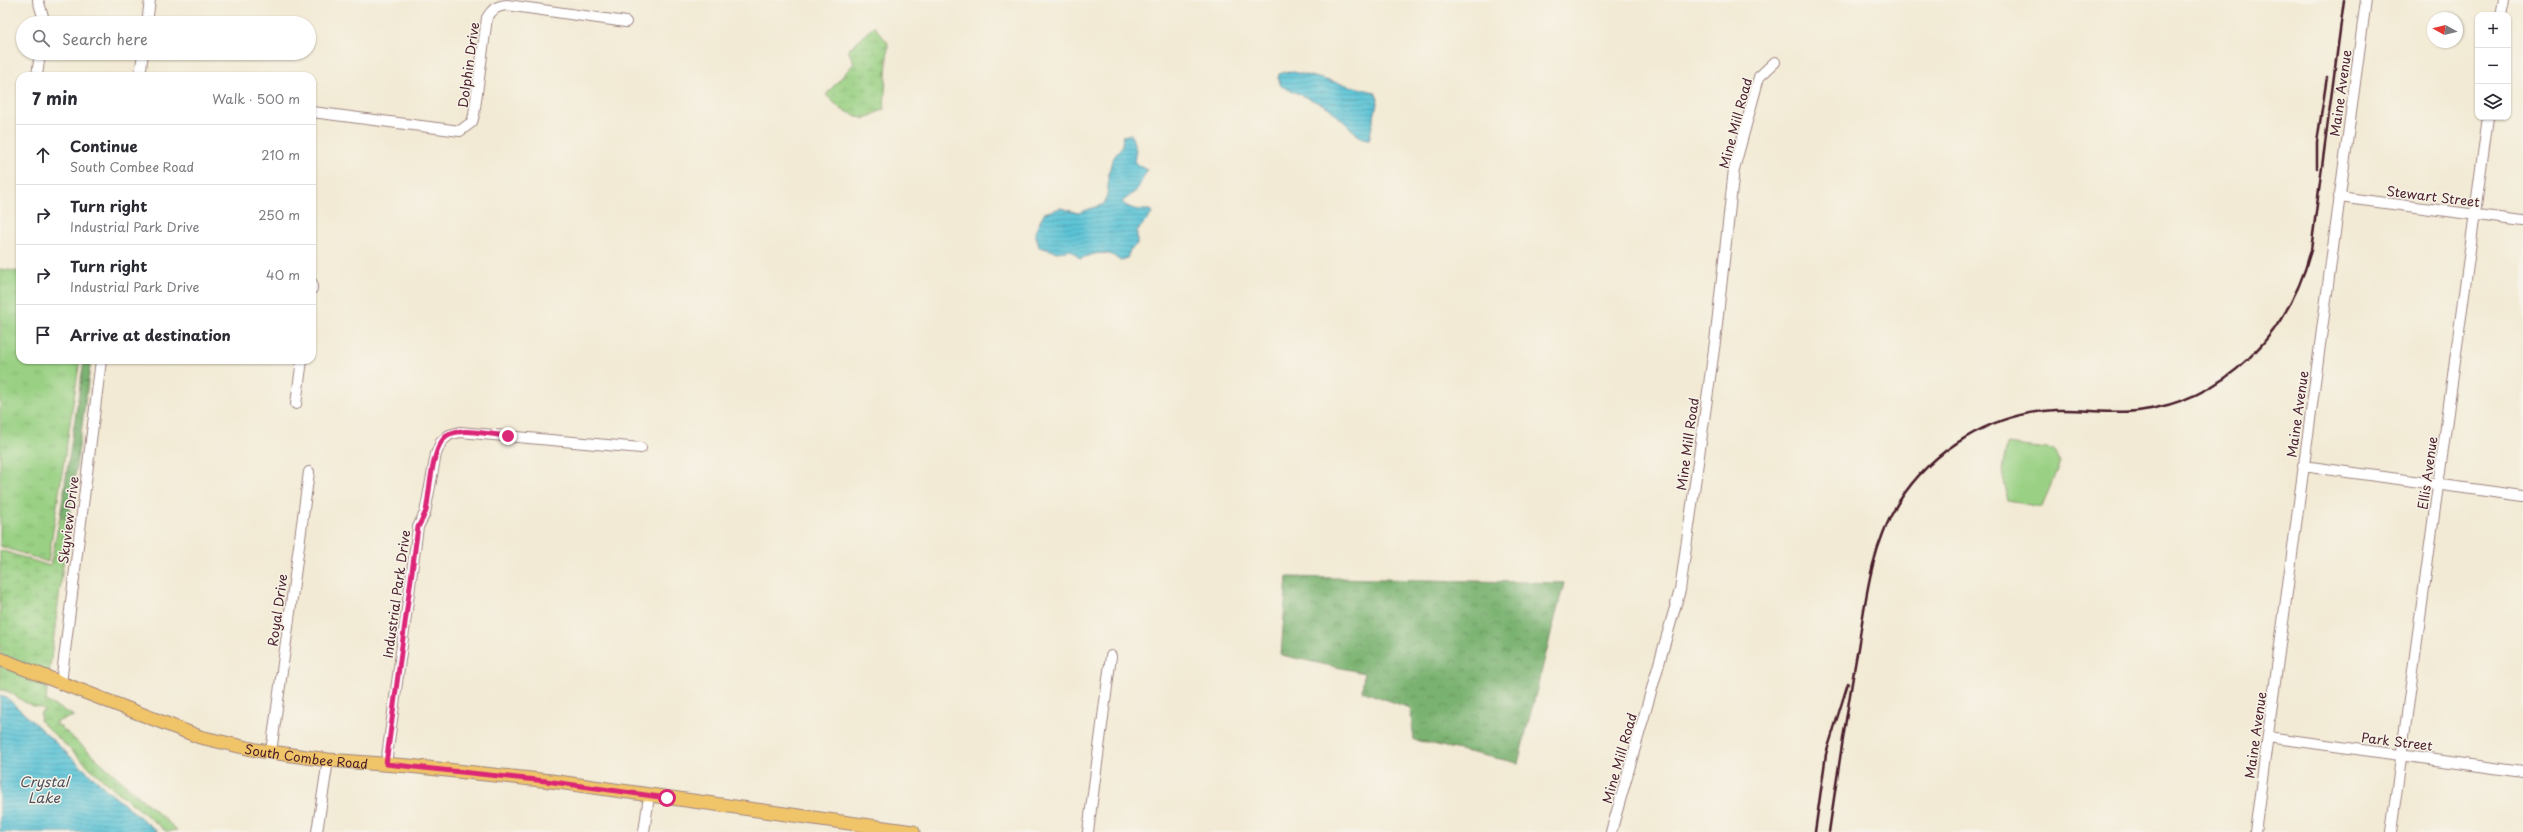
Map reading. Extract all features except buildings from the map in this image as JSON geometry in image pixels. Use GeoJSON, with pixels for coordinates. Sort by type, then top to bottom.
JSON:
{"type":"FeatureCollection","features":[{"type":"Feature","properties":{"kind":"main road","name":"South Combee Road"},"geometry":{"type":"LineString","coordinates":[[0,659],[200,738],[271,752],[328,760],[386,764],[552,781],[649,796],[913,832]]}},
{"type":"Feature","properties":{"kind":"street"},"geometry":{"type":"LineString","coordinates":[[38,0],[43,16]]}},
{"type":"Feature","properties":{"kind":"street"},"geometry":{"type":"LineString","coordinates":[[148,16],[150,0]]}},
{"type":"Feature","properties":{"kind":"street","name":"Maine Avenue"},"geometry":{"type":"LineString","coordinates":[[2255,832],[2366,0]]}},
{"type":"Feature","properties":{"kind":"street"},"geometry":{"type":"LineString","coordinates":[[2502,12],[2504,0]]}},
{"type":"Feature","properties":{"kind":"street","name":"Dolphin Drive"},"geometry":{"type":"LineString","coordinates":[[316,113],[460,131],[472,122],[488,18],[490,12],[498,6],[507,5],[626,22]]}},
{"type":"Feature","properties":{"kind":"street"},"geometry":{"type":"LineString","coordinates":[[38,72],[39,60]]}},
{"type":"Feature","properties":{"kind":"street"},"geometry":{"type":"LineString","coordinates":[[141,72],[142,60]]}},
{"type":"Feature","properties":{"kind":"street","name":"Mine Mill Road"},"geometry":{"type":"LineString","coordinates":[[1611,832],[1680,590],[1715,342],[1734,169],[1759,77],[1775,62]]}},
{"type":"Feature","properties":{"kind":"street","name":"Ellis Avenue"},"geometry":{"type":"LineString","coordinates":[[2391,832],[2488,120]]}},
{"type":"Feature","properties":{"kind":"street","name":"Stewart Street"},"geometry":{"type":"LineString","coordinates":[[2339,197],[2523,221]]}},
{"type":"Feature","properties":{"kind":"street","name":"Skyview Drive"},"geometry":{"type":"LineString","coordinates":[[61,683],[101,364]]}},
{"type":"Feature","properties":{"kind":"street"},"geometry":{"type":"LineString","coordinates":[[296,404],[301,364]]}},
{"type":"Feature","properties":{"kind":"street","name":"Industrial Park Drive"},"geometry":{"type":"LineString","coordinates":[[386,764],[418,527],[425,513],[436,454],[441,442],[449,435],[460,432],[641,448]]}},
{"type":"Feature","properties":{"kind":"street"},"geometry":{"type":"LineString","coordinates":[[2303,466],[2439,483],[2523,496]]}},
{"type":"Feature","properties":{"kind":"street","name":"Royal Drive"},"geometry":{"type":"LineString","coordinates":[[271,752],[309,472]]}},
{"type":"Feature","properties":{"kind":"street"},"geometry":{"type":"LineString","coordinates":[[1088,832],[1111,656]]}},
{"type":"Feature","properties":{"kind":"street","name":"Park Street"},"geometry":{"type":"LineString","coordinates":[[2268,737],[2523,772]]}},
{"type":"Feature","properties":{"kind":"street"},"geometry":{"type":"LineString","coordinates":[[318,832],[328,760]]}},
{"type":"Feature","properties":{"kind":"street"},"geometry":{"type":"LineString","coordinates":[[644,832],[649,796]]}},
{"type":"Feature","properties":{"kind":"green space"},"geometry":{"type":"Polygon","coordinates":[[[874,26],[888,43],[884,109],[864,119],[841,109],[826,95],[854,63],[848,50],[874,26]]]}},
{"type":"Feature","properties":{"kind":"green space"},"geometry":{"type":"Polygon","coordinates":[[[0,269],[16,271],[16,364],[79,364],[48,562],[0,546],[0,269]]]}},
{"type":"Feature","properties":{"kind":"green space"},"geometry":{"type":"Polygon","coordinates":[[[83,364],[90,364],[69,519],[60,517],[83,364]]]}},
{"type":"Feature","properties":{"kind":"green space"},"geometry":{"type":"Polygon","coordinates":[[[2007,444],[2053,450],[2060,462],[2042,507],[2008,501],[2002,470],[2007,444]]]}},
{"type":"Feature","properties":{"kind":"green space"},"geometry":{"type":"Polygon","coordinates":[[[60,517],[69,519],[49,674],[0,654],[0,550],[50,566],[60,517]]]}},
{"type":"Feature","properties":{"kind":"green space"},"geometry":{"type":"Polygon","coordinates":[[[1287,577],[1564,583],[1518,763],[1414,740],[1410,708],[1362,691],[1364,673],[1281,655],[1287,577]]]}},
{"type":"Feature","properties":{"kind":"green space"},"geometry":{"type":"Polygon","coordinates":[[[0,664],[48,683],[46,701],[74,716],[55,722],[177,830],[167,832],[101,778],[40,721],[41,712],[45,711],[43,709],[27,703],[5,690],[0,690],[0,664]]]}},
{"type":"Feature","properties":{"kind":"water"},"geometry":{"type":"Polygon","coordinates":[[[1289,71],[1375,92],[1378,99],[1369,140],[1360,137],[1328,107],[1281,86],[1278,79],[1279,74],[1289,71]]]}},
{"type":"Feature","properties":{"kind":"water"},"geometry":{"type":"Polygon","coordinates":[[[1131,134],[1136,150],[1134,162],[1147,170],[1137,190],[1122,202],[1131,208],[1138,210],[1150,210],[1152,214],[1137,231],[1137,244],[1130,250],[1127,258],[1120,261],[1111,255],[1101,253],[1080,259],[1071,250],[1057,252],[1039,247],[1035,232],[1044,213],[1061,208],[1078,213],[1104,204],[1107,194],[1111,164],[1120,149],[1123,136],[1131,134]]]}},
{"type":"Feature","properties":{"kind":"water","name":"Crystal Lake"},"geometry":{"type":"Polygon","coordinates":[[[0,695],[6,697],[109,792],[158,832],[0,832],[0,695]]]}},
{"type":"Feature","properties":{"kind":"railway"},"geometry":{"type":"LineString","coordinates":[[1829,832],[1867,592],[1881,537],[1898,503],[1928,466],[1966,437],[1987,427],[2009,418],[2032,413],[2056,410],[2128,412],[2170,404],[2199,393],[2226,377],[2249,358],[2270,335],[2287,309],[2301,281],[2311,250],[2344,0]]}},
{"type":"Feature","properties":{"kind":"railway"},"geometry":{"type":"LineString","coordinates":[[2317,168],[2317,142],[2327,77]]}},
{"type":"Feature","properties":{"kind":"railway"},"geometry":{"type":"LineString","coordinates":[[1815,832],[1826,754],[1848,683]]}},
{"type":"Feature","properties":{"kind":"route"},"geometry":{"type":"LineString","coordinates":[[508,436],[460,432],[449,435],[441,442],[436,454],[425,513],[418,527],[386,764],[546,781],[667,798]]}}]}
